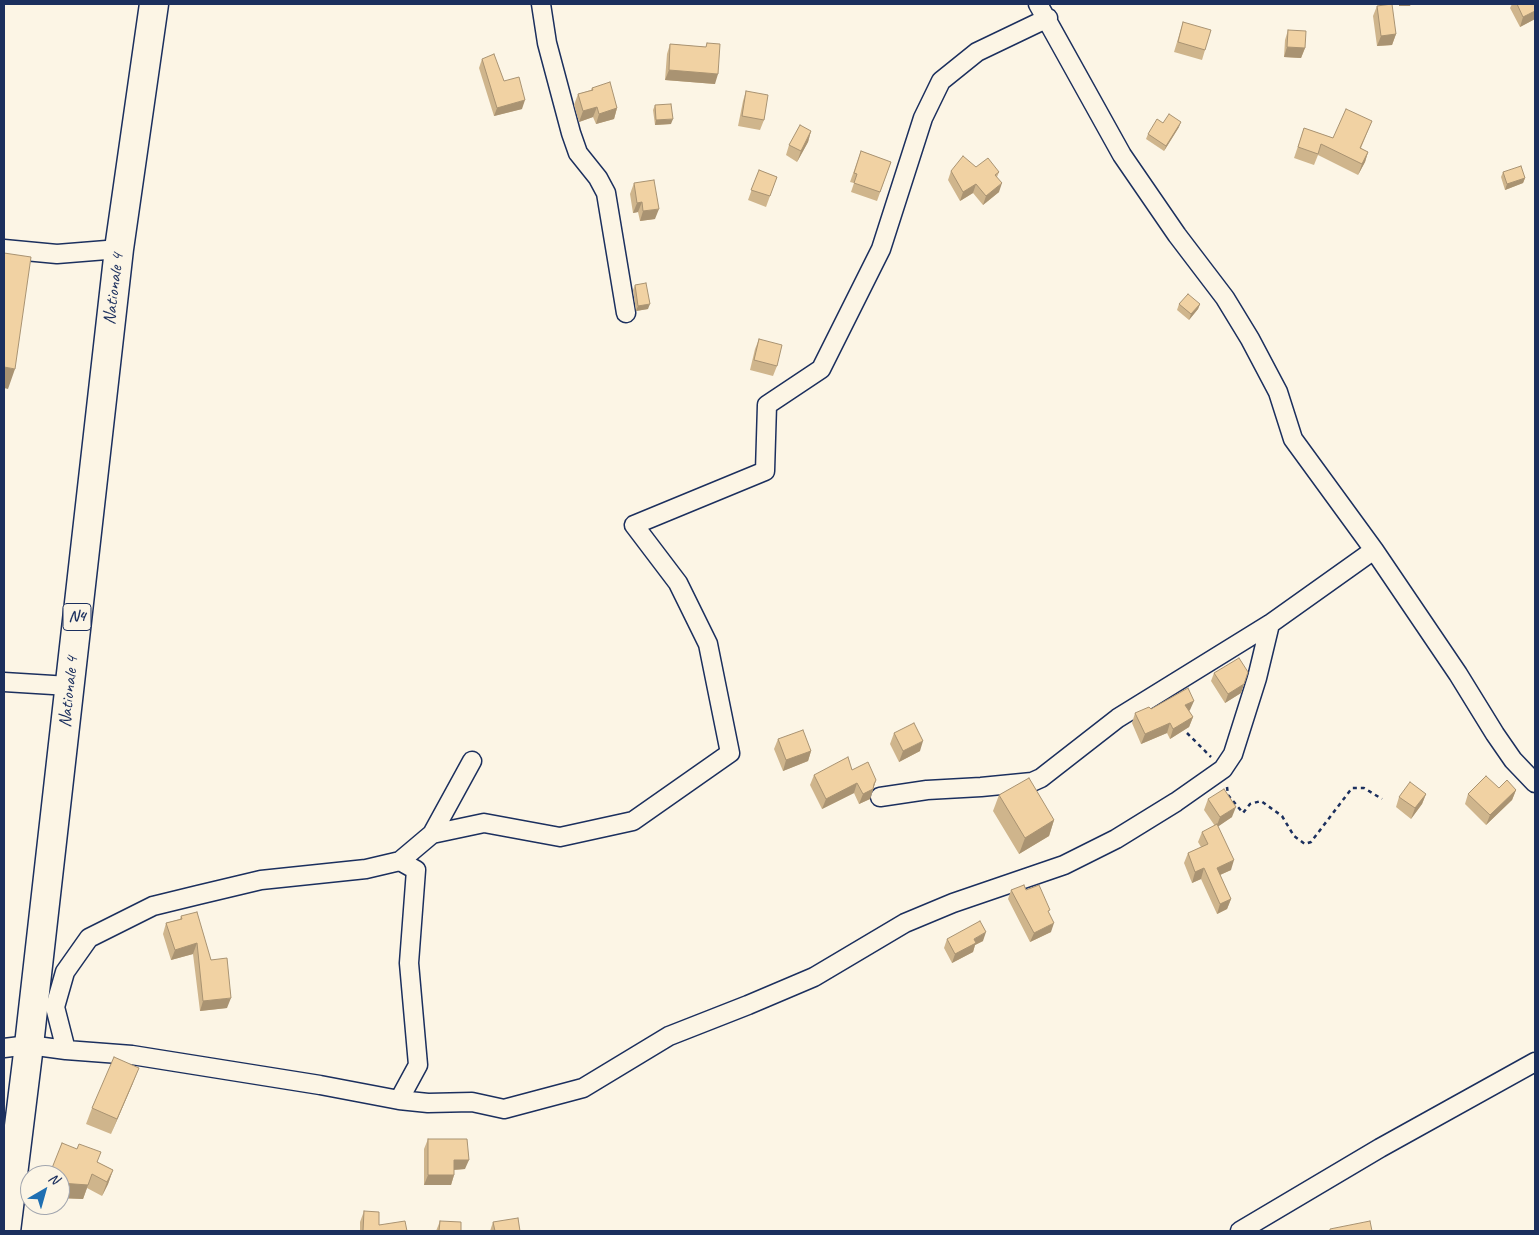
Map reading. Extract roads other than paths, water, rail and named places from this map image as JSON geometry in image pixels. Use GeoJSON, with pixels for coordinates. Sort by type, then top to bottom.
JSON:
{"type":"FeatureCollection","features":[{"type":"Feature","properties":{"kind":"highway","name":"Nationale 4"},"geometry":{"type":"LineString","coordinates":[[6,1231],[16,1046],[69,686],[119,249],[154,4]]}},
{"type":"Feature","properties":{"kind":"street"},"geometry":{"type":"LineString","coordinates":[[541,4],[547,43],[571,133],[578,153],[598,178],[606,193],[626,313]]}},
{"type":"Feature","properties":{"kind":"street"},"geometry":{"type":"LineString","coordinates":[[432,834],[484,823],[560,837],[633,822],[730,753],[708,644],[678,583],[634,525],[765,471],[767,406],[821,369],[881,249],[923,118],[941,81],[977,52],[1043,11],[1122,155],[1177,235],[1225,298],[1250,339],[1278,392],[1293,439],[1374,550],[1458,674],[1513,760],[1535,783]]}},
{"type":"Feature","properties":{"kind":"street"},"geometry":{"type":"LineString","coordinates":[[4,249],[56,254],[119,249]]}},
{"type":"Feature","properties":{"kind":"street"},"geometry":{"type":"LineString","coordinates":[[880,797],[926,790],[1032,782],[1041,778],[1118,718],[1270,624],[1374,550]]}},
{"type":"Feature","properties":{"kind":"street"},"geometry":{"type":"LineString","coordinates":[[16,1046],[132,1055],[320,1085],[399,1100],[428,1103],[472,1102],[504,1109],[583,1088],[669,1036],[814,977],[905,923],[953,903],[1064,865],[1116,839],[1176,802],[1223,770],[1233,754],[1257,678],[1270,624]]}},
{"type":"Feature","properties":{"kind":"street"},"geometry":{"type":"LineString","coordinates":[[4,682],[69,686]]}},
{"type":"Feature","properties":{"kind":"street"},"geometry":{"type":"LineString","coordinates":[[66,1050],[55,1007],[65,972],[89,938],[153,906],[189,897],[261,880],[366,869],[400,861],[432,834],[472,761]]}},
{"type":"Feature","properties":{"kind":"street"},"geometry":{"type":"LineString","coordinates":[[399,1100],[418,1065],[409,963],[416,870],[400,861]]}},
{"type":"Feature","properties":{"kind":"street"},"geometry":{"type":"LineString","coordinates":[[1240,1231],[1372,1153],[1535,1062]]}}]}
